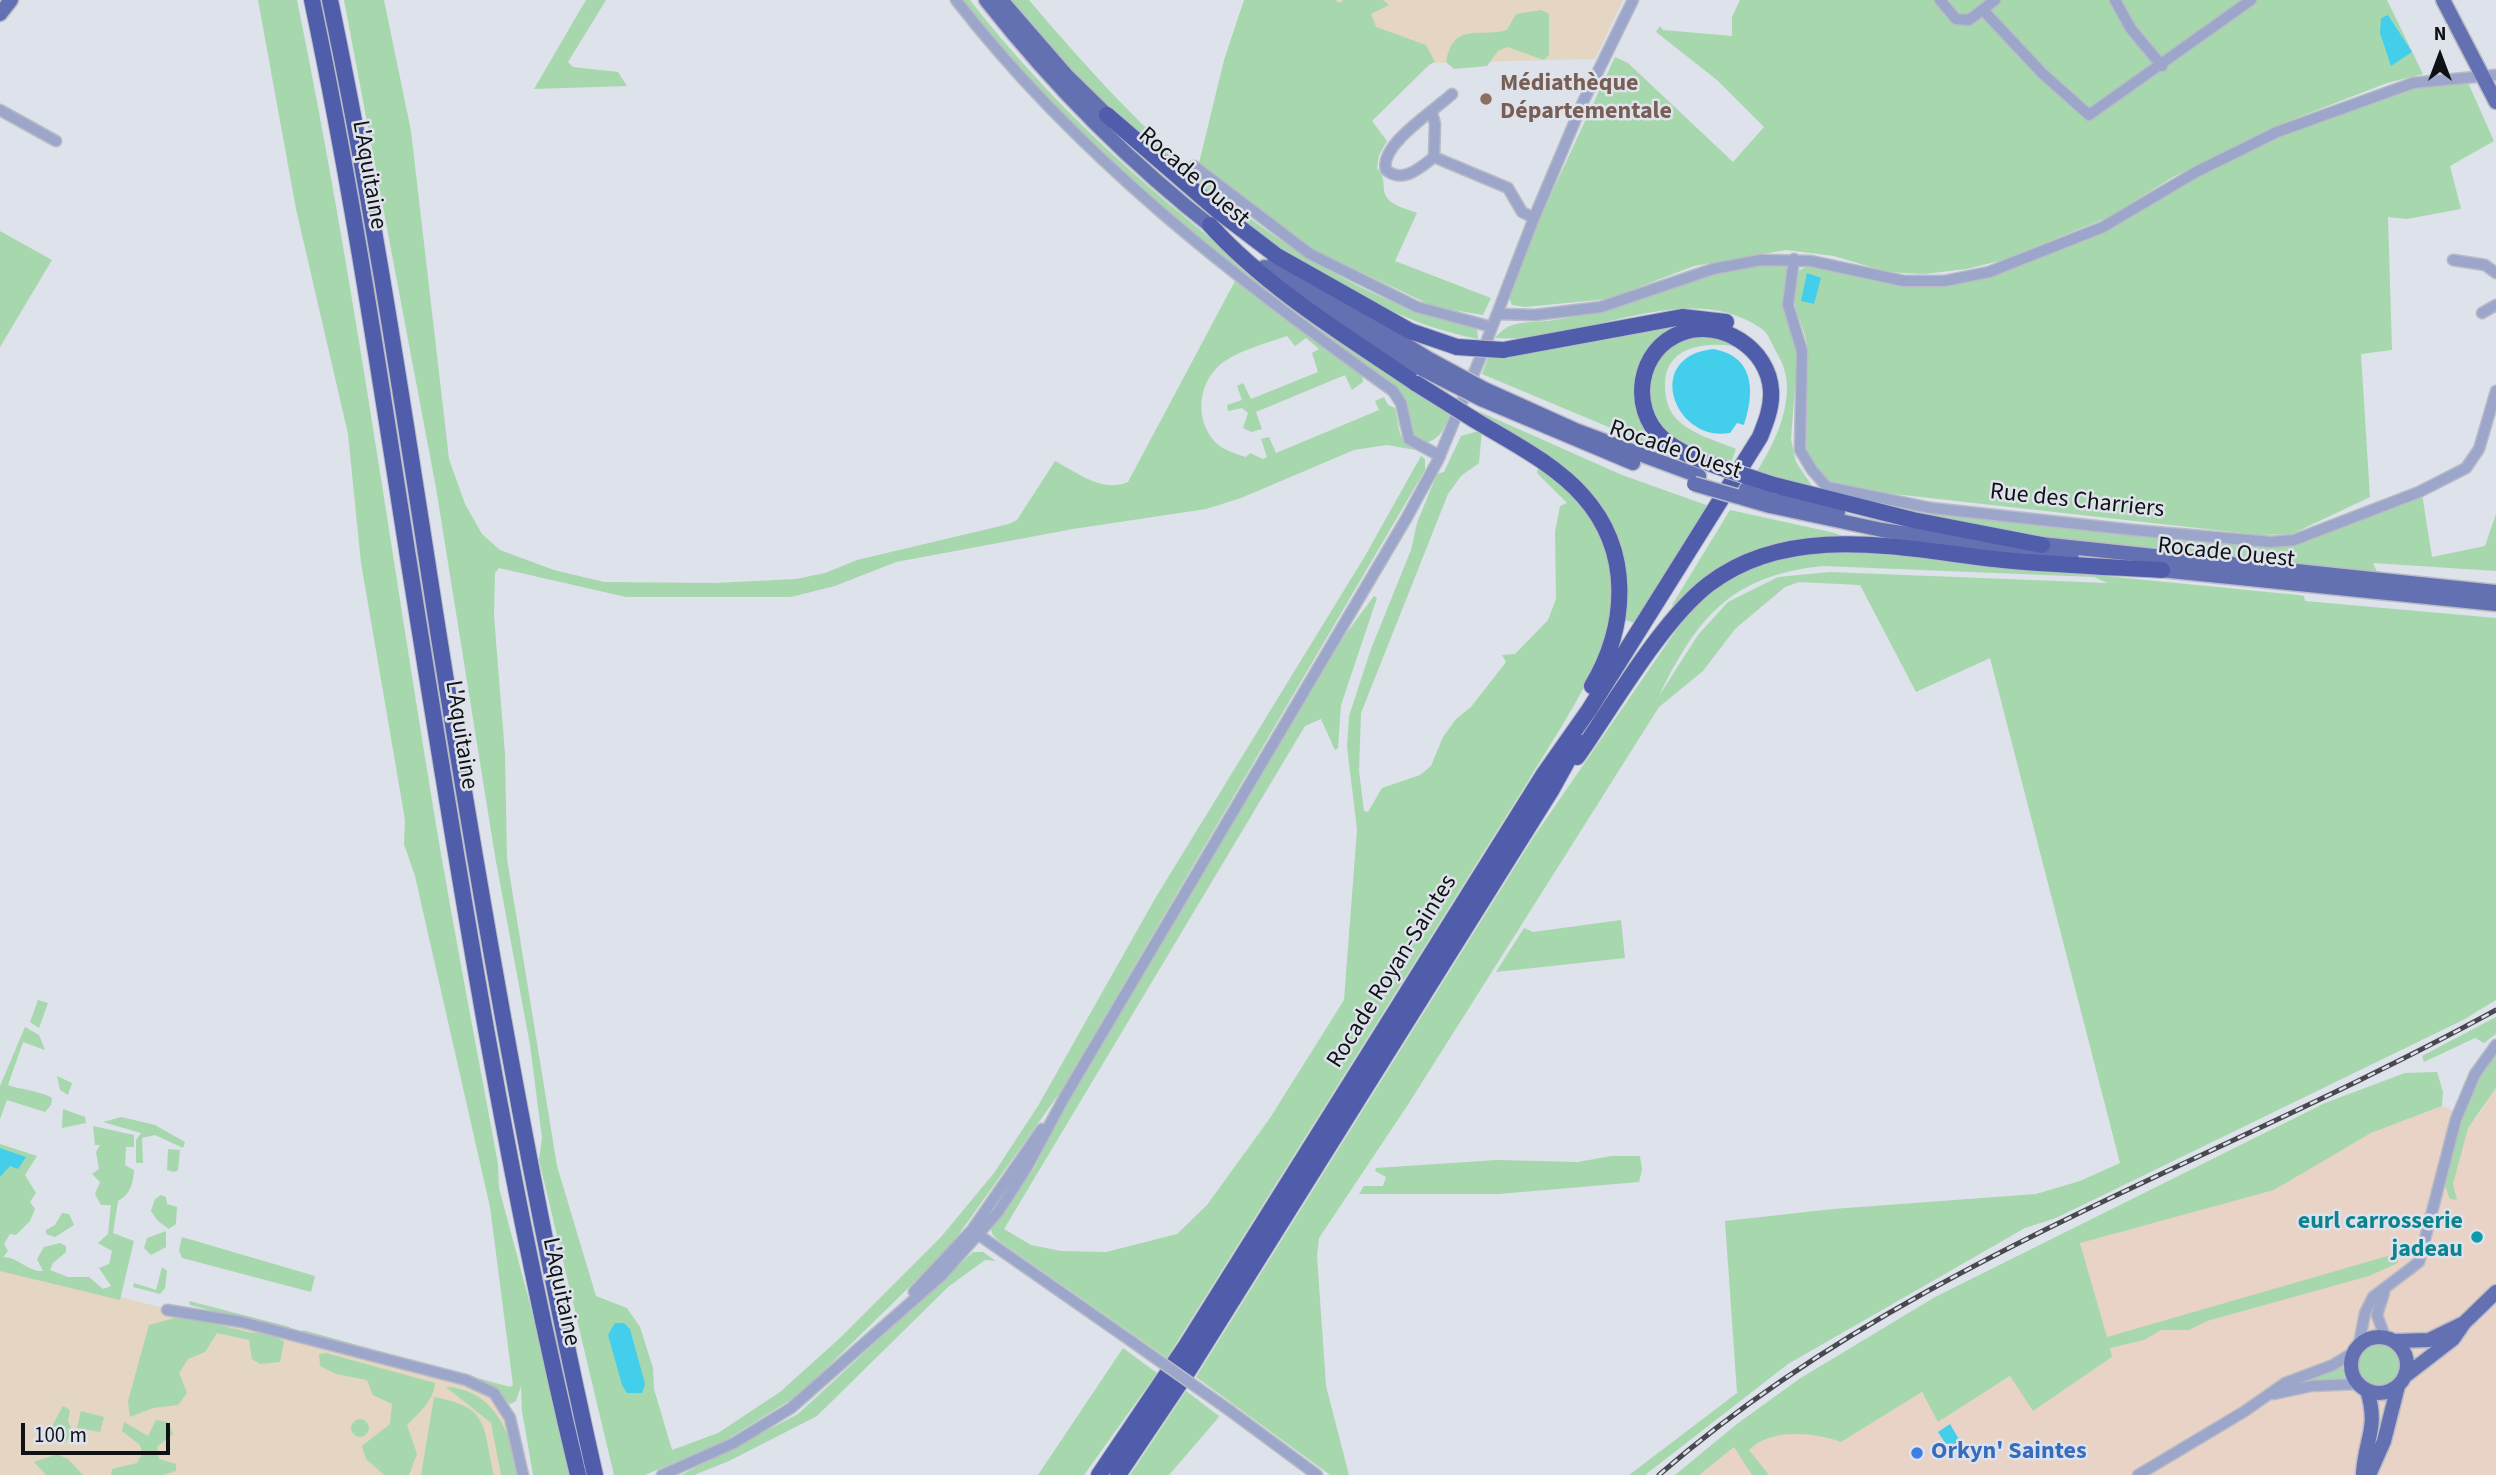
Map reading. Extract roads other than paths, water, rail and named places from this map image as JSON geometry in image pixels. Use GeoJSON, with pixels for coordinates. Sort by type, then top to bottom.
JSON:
{"type":"FeatureCollection","features":[{"type":"Feature","properties":{"kind":"highway","name":"L'Aquitaine"},"geometry":{"type":"LineString","coordinates":[[312,0],[372,325],[471,944],[511,1172],[578,1475]]}},
{"type":"Feature","properties":{"kind":"highway","name":"L'Aquitaine"},"geometry":{"type":"LineString","coordinates":[[330,0],[390,322],[493,969],[532,1181],[595,1475]]}},
{"type":"Feature","properties":{"kind":"highway","name":"Rocade Royan-Saintes"},"geometry":{"type":"LineString","coordinates":[[1107,115],[1218,211],[1276,256],[1410,331],[1457,347],[1503,350],[1695,317],[1733,325],[1752,337],[1769,356],[1779,375],[1777,419],[1754,470],[1673,591],[1552,789],[1189,1367],[1118,1475]]}},
{"type":"Feature","properties":{"kind":"highway"},"geometry":{"type":"LineString","coordinates":[[1210,225],[1235,253],[1270,280],[1421,370],[1473,419],[1523,450],[1582,494],[1604,526],[1617,559],[1621,601],[1609,650],[1544,774]]}},
{"type":"Feature","properties":{"kind":"highway","name":"Rocade Royan-Saintes"},"geometry":{"type":"LineString","coordinates":[[1099,1475],[1186,1346],[1544,774],[1589,710],[1726,494],[1760,437],[1771,404],[1770,381],[1760,358],[1749,346],[1724,332],[1707,329],[1683,332],[1664,342],[1651,358],[1643,378],[1642,400],[1651,424],[1664,440],[1694,457],[1772,495],[2042,545]]}},
{"type":"Feature","properties":{"kind":"highway"},"geometry":{"type":"LineString","coordinates":[[1552,789],[1684,609],[1708,585],[1760,556],[1817,544],[1850,545],[2037,563],[2162,570]]}},
{"type":"Feature","properties":{"kind":"main road"},"geometry":{"type":"LineString","coordinates":[[0,14],[12,0]]}},
{"type":"Feature","properties":{"kind":"main road","name":"Rocade Ouest"},"geometry":{"type":"LineString","coordinates":[[986,0],[1077,104],[1210,225]]}},
{"type":"Feature","properties":{"kind":"main road","name":"Rocade Ouest"},"geometry":{"type":"LineString","coordinates":[[1001,0],[1058,66],[1212,216],[1259,252],[1346,310],[1421,370],[1696,480],[1772,495],[1941,540],[2162,570],[2496,604]]}},
{"type":"Feature","properties":{"kind":"main road"},"geometry":{"type":"LineString","coordinates":[[2443,0],[2489,75],[2496,102]]}},
{"type":"Feature","properties":{"kind":"main road","name":"Rocade Ouest"},"geometry":{"type":"LineString","coordinates":[[2042,545],[2496,592]]}},
{"type":"Feature","properties":{"kind":"main road"},"geometry":{"type":"LineString","coordinates":[[2363,1387],[2383,1393],[2402,1381],[2453,1339],[2464,1323],[2496,1292]]}},
{"type":"Feature","properties":{"kind":"main road"},"geometry":{"type":"LineString","coordinates":[[2363,1475],[2374,1427],[2373,1411],[2363,1387],[2351,1370],[2356,1348],[2367,1339],[2430,1340],[2464,1323]]}},
{"type":"Feature","properties":{"kind":"main road"},"geometry":{"type":"LineString","coordinates":[[2369,1475],[2384,1441],[2407,1357],[2391,1339]]}},
{"type":"Feature","properties":{"kind":"street"},"geometry":{"type":"LineString","coordinates":[[956,0],[1024,81],[1105,165],[1247,283],[1393,391],[1401,403],[1409,439],[1440,456]]}},
{"type":"Feature","properties":{"kind":"street"},"geometry":{"type":"LineString","coordinates":[[1487,340],[1583,102],[1633,0]]}},
{"type":"Feature","properties":{"kind":"street"},"geometry":{"type":"LineString","coordinates":[[1940,0],[1956,19],[1969,20],[1995,0]]}},
{"type":"Feature","properties":{"kind":"street"},"geometry":{"type":"LineString","coordinates":[[2115,0],[2131,29],[2162,66]]}},
{"type":"Feature","properties":{"kind":"street"},"geometry":{"type":"LineString","coordinates":[[1983,10],[2042,73],[2089,115],[2162,66],[2247,1]]}},
{"type":"Feature","properties":{"kind":"street"},"geometry":{"type":"LineString","coordinates":[[1497,314],[1535,315],[1583,310],[1620,301],[1713,268],[1761,260],[1794,259],[1904,281],[1944,281],[1989,272],[2104,227],[2207,166],[2277,132],[2413,83],[2489,75]]}},
{"type":"Feature","properties":{"kind":"street"},"geometry":{"type":"LineString","coordinates":[[1434,156],[1405,175],[1390,173],[1385,165],[1393,145],[1452,94]]}},
{"type":"Feature","properties":{"kind":"street"},"geometry":{"type":"LineString","coordinates":[[0,110],[56,141]]}},
{"type":"Feature","properties":{"kind":"street"},"geometry":{"type":"LineString","coordinates":[[1432,113],[1436,124],[1434,156]]}},
{"type":"Feature","properties":{"kind":"street"},"geometry":{"type":"LineString","coordinates":[[1434,156],[1508,188],[1522,212],[1534,218]]}},
{"type":"Feature","properties":{"kind":"street"},"geometry":{"type":"LineString","coordinates":[[1194,166],[1310,254],[1417,307],[1492,327]]}},
{"type":"Feature","properties":{"kind":"street","name":"Rue des Charriers"},"geometry":{"type":"LineString","coordinates":[[1794,259],[1788,305],[1802,351],[1800,450],[1827,487],[1931,508],[2175,534],[2271,542],[2294,540],[2419,492],[2466,468],[2479,449],[2496,391]]}},
{"type":"Feature","properties":{"kind":"street"},"geometry":{"type":"LineString","coordinates":[[2453,260],[2485,265],[2496,273]]}},
{"type":"Feature","properties":{"kind":"street"},"geometry":{"type":"LineString","coordinates":[[2482,313],[2496,305]]}},
{"type":"Feature","properties":{"kind":"street"},"geometry":{"type":"LineString","coordinates":[[662,1475],[734,1443],[791,1408],[942,1275],[1027,1167],[1064,1098],[1406,519],[1440,456],[1480,356]]}},
{"type":"Feature","properties":{"kind":"street"},"geometry":{"type":"LineString","coordinates":[[2138,1475],[2285,1382],[2333,1365],[2356,1348],[2365,1313],[2373,1297],[2419,1262],[2456,1119],[2475,1074],[2496,1045]]}},
{"type":"Feature","properties":{"kind":"street"},"geometry":{"type":"LineString","coordinates":[[975,1233],[1229,1410],[1317,1475]]}},
{"type":"Feature","properties":{"kind":"street"},"geometry":{"type":"LineString","coordinates":[[2389,1284],[2379,1300],[2377,1315],[2391,1339]]}},
{"type":"Feature","properties":{"kind":"street"},"geometry":{"type":"LineString","coordinates":[[167,1310],[255,1326],[466,1380],[494,1393],[510,1419],[523,1475]]}},
{"type":"Feature","properties":{"kind":"street"},"geometry":{"type":"LineString","coordinates":[[2267,1395],[2311,1387],[2363,1387]]}},
{"type":"Feature","properties":{"kind":"water"},"geometry":{"type":"Polygon","coordinates":[[[2388,15],[2412,52],[2391,66],[2380,33],[2381,18],[2388,15]]]}},
{"type":"Feature","properties":{"kind":"water"},"geometry":{"type":"Polygon","coordinates":[[[1807,273],[1821,278],[1814,304],[1801,301],[1807,273]]]}},
{"type":"Feature","properties":{"kind":"water"},"geometry":{"type":"Polygon","coordinates":[[[1713,349],[1737,359],[1748,377],[1748,413],[1744,425],[1737,423],[1730,433],[1711,433],[1694,425],[1682,413],[1674,398],[1673,382],[1678,367],[1691,355],[1713,349]]]}},
{"type":"Feature","properties":{"kind":"water"},"geometry":{"type":"Polygon","coordinates":[[[0,1148],[26,1157],[18,1169],[10,1166],[0,1177],[0,1148]]]}},
{"type":"Feature","properties":{"kind":"water"},"geometry":{"type":"Polygon","coordinates":[[[615,1323],[624,1323],[630,1329],[645,1384],[642,1393],[627,1393],[622,1385],[608,1335],[615,1323]]]}},
{"type":"Feature","properties":{"kind":"water"},"geometry":{"type":"Polygon","coordinates":[[[1950,1424],[1960,1441],[1949,1449],[1938,1432],[1950,1424]]]}},
{"type":"Feature","properties":{"kind":"railway"},"geometry":{"type":"LineString","coordinates":[[1659,1475],[1753,1400],[1853,1334],[1957,1275],[2064,1220],[2390,1065],[2496,1010]]}},
{"type":"Feature","properties":{"kind":"place","name":"Médiathèque Départementale"},"geometry":{"type":"Point","coordinates":[1486,99]}},
{"type":"Feature","properties":{"kind":"place","name":"eurl carrosserie jadeau"},"geometry":{"type":"Point","coordinates":[2477,1237]}},
{"type":"Feature","properties":{"kind":"place","name":"Orkyn' Saintes"},"geometry":{"type":"Point","coordinates":[1917,1453]}}]}
